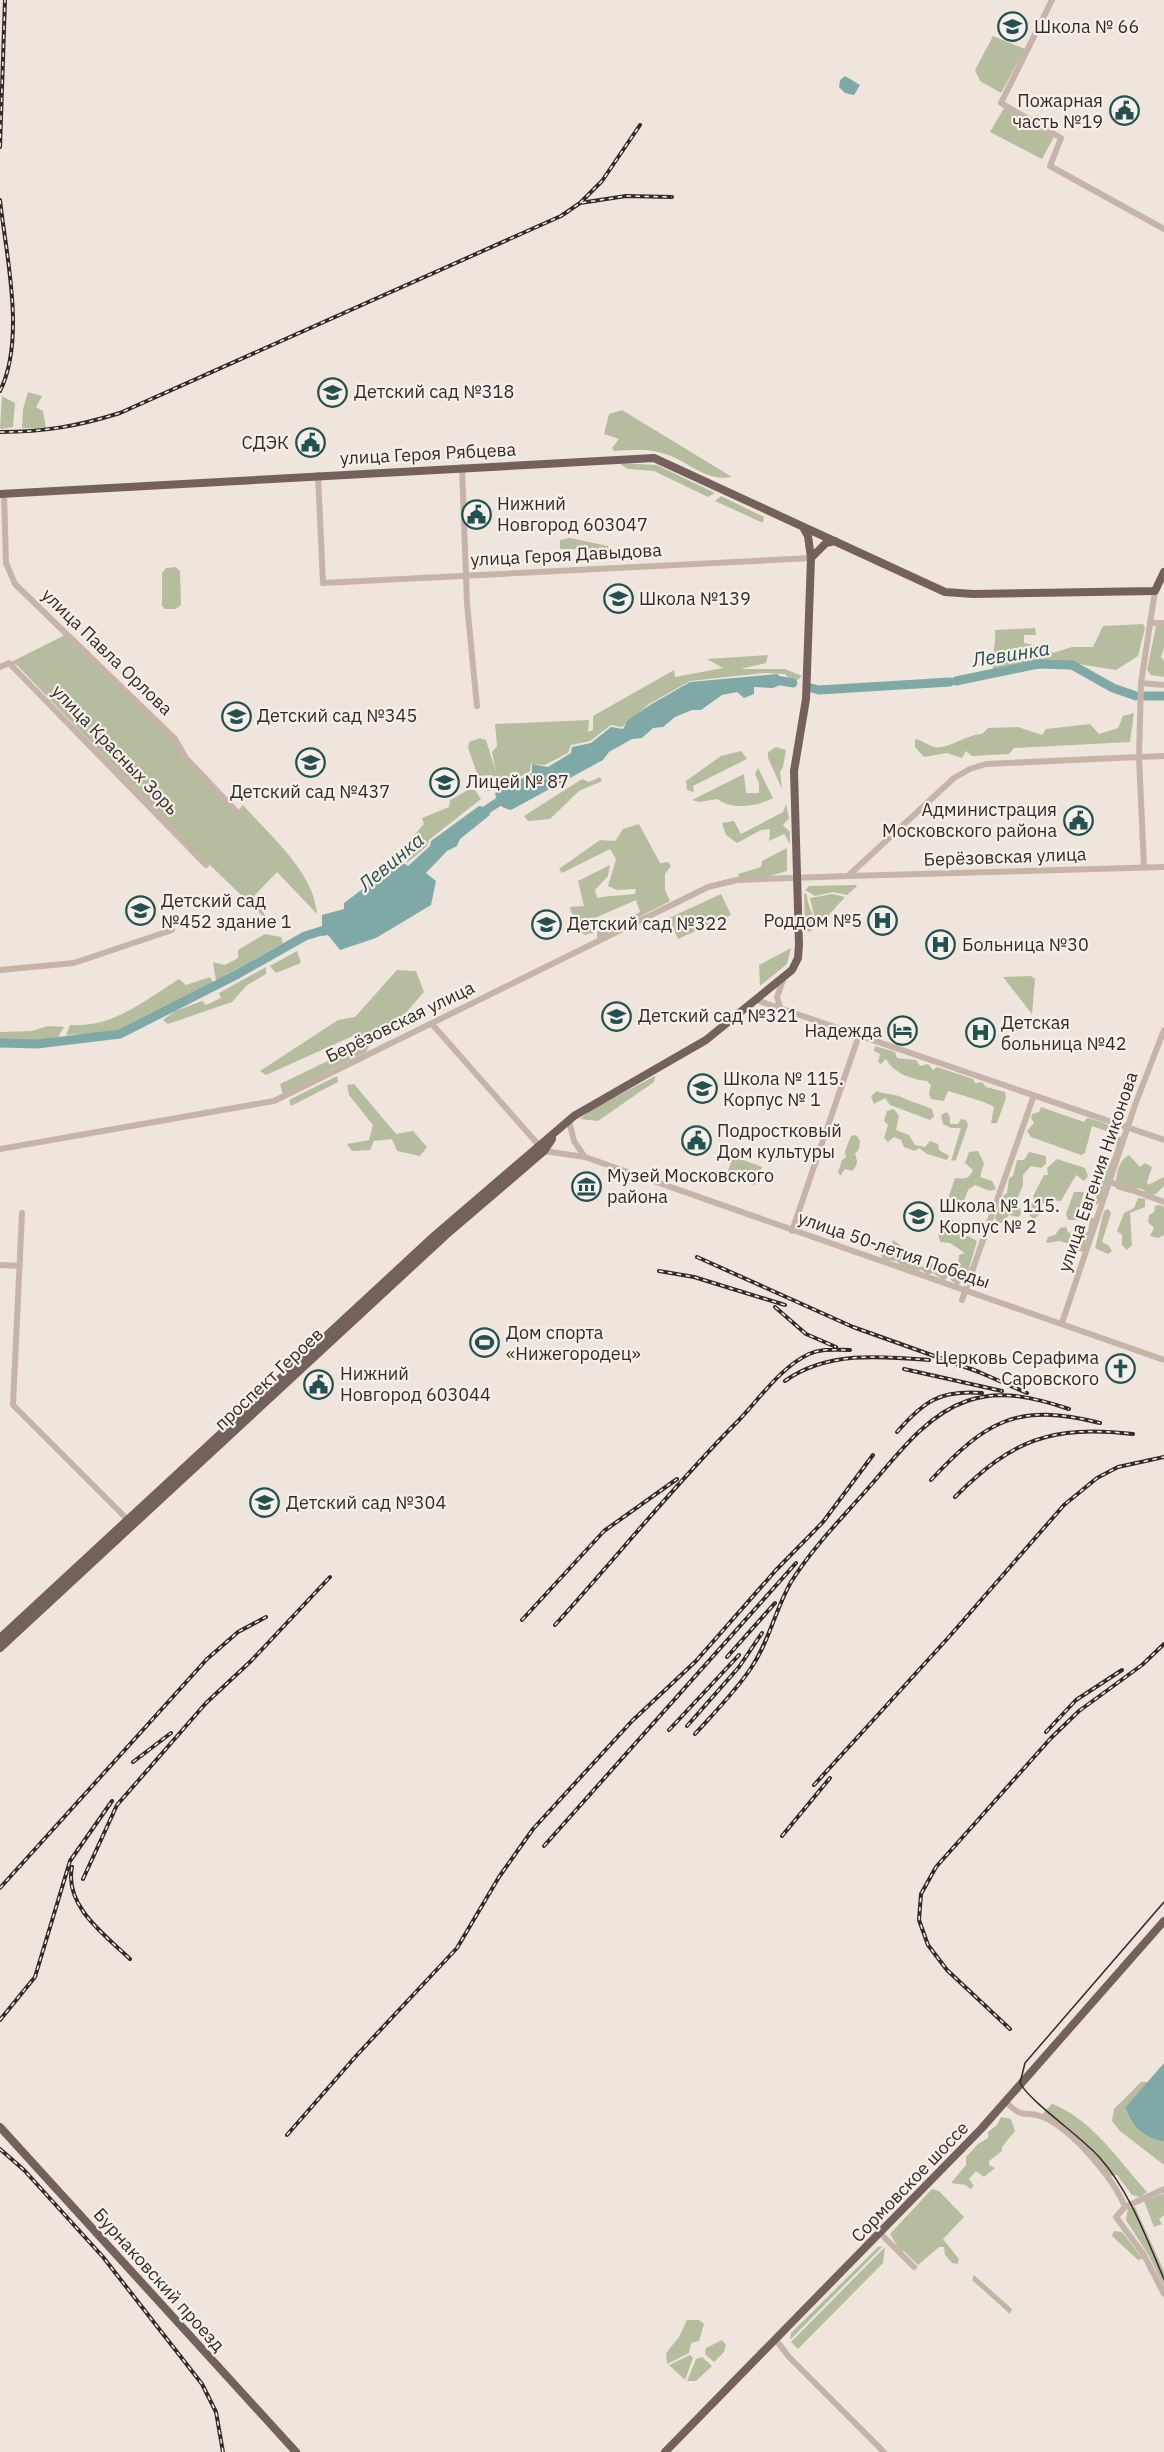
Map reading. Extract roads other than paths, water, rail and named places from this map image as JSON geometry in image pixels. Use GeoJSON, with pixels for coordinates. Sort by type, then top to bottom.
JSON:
{"type":"FeatureCollection","features":[{"type":"Feature","properties":{"kind":"main road","name":"улица Героя Рябцева"},"geometry":{"type":"LineString","coordinates":[[2,494],[654,458],[945,592],[973,594],[1155,591]]}},
{"type":"Feature","properties":{"kind":"main road"},"geometry":{"type":"LineString","coordinates":[[783,980],[794,966],[798,951],[794,771],[806,699],[811,558],[808,536],[803,527]]}},
{"type":"Feature","properties":{"kind":"main road"},"geometry":{"type":"LineString","coordinates":[[811,558],[826,543],[835,541]]}},
{"type":"Feature","properties":{"kind":"main road"},"geometry":{"type":"LineString","coordinates":[[1155,591],[1164,572]]}},
{"type":"Feature","properties":{"kind":"main road","name":"проспект Героев"},"geometry":{"type":"LineString","coordinates":[[0,1648],[585,1107],[694,1047],[783,980]]}},
{"type":"Feature","properties":{"kind":"main road","name":"проспект Героев"},"geometry":{"type":"LineString","coordinates":[[0,1638],[434,1236],[542,1148]]}},
{"type":"Feature","properties":{"kind":"main road","name":"Сормовское шоссе"},"geometry":{"type":"LineString","coordinates":[[665,2452],[1006,2102],[1164,1921]]}},
{"type":"Feature","properties":{"kind":"main road","name":"Бурнаковский проезд"},"geometry":{"type":"LineString","coordinates":[[0,2127],[296,2452]]}},
{"type":"Feature","properties":{"kind":"street"},"geometry":{"type":"LineString","coordinates":[[1052,0],[1000,103],[1061,138],[1050,166],[1164,229]]}},
{"type":"Feature","properties":{"kind":"street"},"geometry":{"type":"LineString","coordinates":[[462,467],[466,576],[477,706]]}},
{"type":"Feature","properties":{"kind":"street","name":"улица Героя Давыдова"},"geometry":{"type":"LineString","coordinates":[[318,475],[323,583],[811,558]]}},
{"type":"Feature","properties":{"kind":"street","name":"улица Павла Орлова"},"geometry":{"type":"LineString","coordinates":[[2,494],[6,563],[15,584],[175,739],[186,758],[237,812]]}},
{"type":"Feature","properties":{"kind":"street"},"geometry":{"type":"LineString","coordinates":[[1144,867],[1139,757],[1141,683],[1155,591]]}},
{"type":"Feature","properties":{"kind":"street"},"geometry":{"type":"LineString","coordinates":[[1151,623],[1164,623]]}},
{"type":"Feature","properties":{"kind":"street","name":"улица Красных Зорь"},"geometry":{"type":"LineString","coordinates":[[0,667],[9,663],[206,865]]}},
{"type":"Feature","properties":{"kind":"street"},"geometry":{"type":"LineString","coordinates":[[1141,683],[1164,685]]}},
{"type":"Feature","properties":{"kind":"street"},"geometry":{"type":"LineString","coordinates":[[848,876],[954,778],[970,769],[986,764],[1164,756]]}},
{"type":"Feature","properties":{"kind":"street","name":"Берёзовская улица"},"geometry":{"type":"LineString","coordinates":[[0,1149],[274,1101],[708,887],[737,880],[1164,867]]}},
{"type":"Feature","properties":{"kind":"street"},"geometry":{"type":"LineString","coordinates":[[0,970],[74,963],[172,930]]}},
{"type":"Feature","properties":{"kind":"street"},"geometry":{"type":"LineString","coordinates":[[781,1007],[777,998],[783,980]]}},
{"type":"Feature","properties":{"kind":"street"},"geometry":{"type":"LineString","coordinates":[[756,1000],[1164,1140]]}},
{"type":"Feature","properties":{"kind":"street"},"geometry":{"type":"LineString","coordinates":[[432,1024],[542,1148]]}},
{"type":"Feature","properties":{"kind":"street","name":"улица Евгения Никонова"},"geometry":{"type":"LineString","coordinates":[[1062,1323],[1127,1128],[1164,1030]]}},
{"type":"Feature","properties":{"kind":"street"},"geometry":{"type":"LineString","coordinates":[[792,1231],[859,1035]]}},
{"type":"Feature","properties":{"kind":"street"},"geometry":{"type":"LineString","coordinates":[[962,1300],[1034,1095]]}},
{"type":"Feature","properties":{"kind":"street"},"geometry":{"type":"LineString","coordinates":[[569,1121],[577,1149],[585,1157]]}},
{"type":"Feature","properties":{"kind":"street","name":"улица 50-летия Победы"},"geometry":{"type":"LineString","coordinates":[[542,1148],[585,1157],[1164,1360]]}},
{"type":"Feature","properties":{"kind":"street"},"geometry":{"type":"LineString","coordinates":[[1110,1182],[1164,1202]]}},
{"type":"Feature","properties":{"kind":"street"},"geometry":{"type":"LineString","coordinates":[[22,1213],[13,1405],[128,1520]]}},
{"type":"Feature","properties":{"kind":"street"},"geometry":{"type":"LineString","coordinates":[[0,1265],[20,1266]]}},
{"type":"Feature","properties":{"kind":"street"},"geometry":{"type":"LineString","coordinates":[[1006,2102],[1019,2114],[1043,2117],[1064,2131],[1096,2163],[1120,2195],[1125,2207]]}},
{"type":"Feature","properties":{"kind":"street"},"geometry":{"type":"LineString","coordinates":[[1164,2190],[1125,2207],[1116,2217],[1144,2255],[1164,2294]]}},
{"type":"Feature","properties":{"kind":"street"},"geometry":{"type":"LineString","coordinates":[[880,2233],[914,2267]]}},
{"type":"Feature","properties":{"kind":"street"},"geometry":{"type":"LineString","coordinates":[[776,2340],[789,2357],[884,2452]]}},
{"type":"Feature","properties":{"kind":"water"},"geometry":{"type":"Polygon","coordinates":[[[845,76],[860,85],[854,95],[845,93],[839,87],[840,80],[845,76]]]}},
{"type":"Feature","properties":{"kind":"water"},"geometry":{"type":"Polygon","coordinates":[[[777,674],[787,682],[773,688],[754,687],[754,694],[744,698],[737,692],[722,695],[701,710],[692,710],[675,717],[663,727],[653,728],[642,738],[632,739],[609,752],[603,760],[511,810],[498,803],[495,793],[532,773],[532,764],[548,767],[571,753],[572,747],[591,743],[611,727],[623,729],[628,720],[690,682],[777,674]]]}},
{"type":"Feature","properties":{"kind":"water"},"geometry":{"type":"Polygon","coordinates":[[[479,806],[489,808],[490,815],[460,839],[457,846],[447,851],[426,873],[436,881],[431,905],[376,938],[340,950],[328,935],[322,936],[322,915],[344,909],[344,903],[400,861],[408,866],[430,846],[431,841],[479,806]]]}},
{"type":"Feature","properties":{"kind":"water"},"geometry":{"type":"Polygon","coordinates":[[[1164,2063],[1164,2142],[1140,2131],[1125,2108],[1164,2063]]]}},
{"type":"Feature","properties":{"kind":"waterway","name":"Левинка"},"geometry":{"type":"LineString","coordinates":[[956,681],[1038,664],[1072,665],[1113,688],[1136,696]]}},
{"type":"Feature","properties":{"kind":"waterway","name":"Левинка"},"geometry":{"type":"LineString","coordinates":[[776,680],[793,683]]}},
{"type":"Feature","properties":{"kind":"waterway","name":"Левинка"},"geometry":{"type":"LineString","coordinates":[[811,688],[819,690],[950,682]]}},
{"type":"Feature","properties":{"kind":"waterway","name":"Левинка"},"geometry":{"type":"LineString","coordinates":[[1146,696],[1164,696]]}},
{"type":"Feature","properties":{"kind":"waterway","name":"Левинка"},"geometry":{"type":"LineString","coordinates":[[480,814],[506,797]]}},
{"type":"Feature","properties":{"kind":"waterway","name":"Левинка"},"geometry":{"type":"LineString","coordinates":[[0,1043],[37,1044],[120,1034],[236,975],[305,936],[331,928]]}},
{"type":"Feature","properties":{"kind":"tram line"},"geometry":{"type":"LineString","coordinates":[[1164,1902],[1025,2063],[1020,2083],[1034,2100],[1092,2149],[1111,2171],[1129,2200],[1164,2279]]}},
{"type":"Feature","properties":{"kind":"railway"},"geometry":{"type":"LineString","coordinates":[[0,147],[5,0]]}},
{"type":"Feature","properties":{"kind":"railway"},"geometry":{"type":"LineString","coordinates":[[580,203],[602,181],[640,125]]}},
{"type":"Feature","properties":{"kind":"railway"},"geometry":{"type":"LineString","coordinates":[[0,432],[61,427],[120,413],[561,216],[580,203],[626,196],[672,197]]}},
{"type":"Feature","properties":{"kind":"railway"},"geometry":{"type":"LineString","coordinates":[[0,200],[13,322],[8,370],[0,391]]}},
{"type":"Feature","properties":{"kind":"railway"},"geometry":{"type":"LineString","coordinates":[[697,1257],[853,1327],[979,1372]]}},
{"type":"Feature","properties":{"kind":"railway"},"geometry":{"type":"LineString","coordinates":[[659,1271],[694,1277],[785,1305]]}},
{"type":"Feature","properties":{"kind":"railway"},"geometry":{"type":"LineString","coordinates":[[775,1307],[806,1334],[836,1347]]}},
{"type":"Feature","properties":{"kind":"railway"},"geometry":{"type":"LineString","coordinates":[[555,1625],[692,1470],[780,1375],[814,1352],[850,1350]]}},
{"type":"Feature","properties":{"kind":"railway"},"geometry":{"type":"LineString","coordinates":[[785,1381],[801,1371],[836,1360],[873,1357],[929,1360]]}},
{"type":"Feature","properties":{"kind":"railway"},"geometry":{"type":"LineString","coordinates":[[904,1369],[1002,1391]]}},
{"type":"Feature","properties":{"kind":"railway"},"geometry":{"type":"LineString","coordinates":[[972,1369],[1027,1393]]}},
{"type":"Feature","properties":{"kind":"railway"},"geometry":{"type":"LineString","coordinates":[[897,1432],[916,1412],[934,1400],[955,1393],[982,1393]]}},
{"type":"Feature","properties":{"kind":"railway"},"geometry":{"type":"LineString","coordinates":[[695,1734],[751,1668],[763,1648],[785,1593],[807,1559],[897,1454],[923,1428],[951,1408],[980,1397],[1018,1396],[1069,1409]]}},
{"type":"Feature","properties":{"kind":"railway"},"geometry":{"type":"LineString","coordinates":[[931,1480],[969,1443],[987,1430],[1005,1422],[1025,1416],[1046,1415],[1100,1423]]}},
{"type":"Feature","properties":{"kind":"railway"},"geometry":{"type":"LineString","coordinates":[[955,1497],[996,1461],[1035,1440],[1079,1432],[1133,1434]]}},
{"type":"Feature","properties":{"kind":"railway"},"geometry":{"type":"LineString","coordinates":[[287,2135],[356,2056],[457,1948],[499,1877],[533,1829],[632,1721],[696,1661],[776,1570],[823,1522],[873,1455]]}},
{"type":"Feature","properties":{"kind":"railway"},"geometry":{"type":"LineString","coordinates":[[814,1785],[948,1638],[1064,1505],[1097,1478],[1118,1467],[1164,1457]]}},
{"type":"Feature","properties":{"kind":"railway"},"geometry":{"type":"LineString","coordinates":[[522,1620],[604,1531],[677,1479]]}},
{"type":"Feature","properties":{"kind":"railway"},"geometry":{"type":"LineString","coordinates":[[544,1846],[796,1563]]}},
{"type":"Feature","properties":{"kind":"railway"},"geometry":{"type":"LineString","coordinates":[[83,1879],[117,1805],[206,1703],[251,1661],[330,1577]]}},
{"type":"Feature","properties":{"kind":"railway"},"geometry":{"type":"LineString","coordinates":[[727,1657],[775,1603]]}},
{"type":"Feature","properties":{"kind":"railway"},"geometry":{"type":"LineString","coordinates":[[0,1888],[207,1659],[238,1632],[266,1617]]}},
{"type":"Feature","properties":{"kind":"railway"},"geometry":{"type":"LineString","coordinates":[[687,1726],[739,1667],[762,1633]]}},
{"type":"Feature","properties":{"kind":"railway"},"geometry":{"type":"LineString","coordinates":[[1010,2029],[947,1970],[928,1945],[919,1920],[921,1894],[936,1867],[1051,1738],[1079,1711],[1142,1665],[1164,1644]]}},
{"type":"Feature","properties":{"kind":"railway"},"geometry":{"type":"LineString","coordinates":[[669,1730],[739,1655]]}},
{"type":"Feature","properties":{"kind":"railway"},"geometry":{"type":"LineString","coordinates":[[1046,1732],[1076,1700],[1122,1670]]}},
{"type":"Feature","properties":{"kind":"railway"},"geometry":{"type":"LineString","coordinates":[[133,1762],[171,1733]]}},
{"type":"Feature","properties":{"kind":"railway"},"geometry":{"type":"LineString","coordinates":[[782,1836],[830,1778]]}},
{"type":"Feature","properties":{"kind":"railway"},"geometry":{"type":"LineString","coordinates":[[0,2020],[35,1977],[70,1861],[112,1801]]}},
{"type":"Feature","properties":{"kind":"railway"},"geometry":{"type":"LineString","coordinates":[[72,1867],[71,1881],[80,1907],[99,1930],[130,1959]]}},
{"type":"Feature","properties":{"kind":"railway"},"geometry":{"type":"LineString","coordinates":[[0,2149],[24,2170],[103,2257],[202,2384],[216,2412],[223,2452]]}},
{"type":"Feature","properties":{"kind":"place","name":"Школа № 66"},"geometry":{"type":"Point","coordinates":[1013,27]}},
{"type":"Feature","properties":{"kind":"place","name":"Пожарная часть №19"},"geometry":{"type":"Point","coordinates":[1124,111]}},
{"type":"Feature","properties":{"kind":"place","name":"Детский сад №318"},"geometry":{"type":"Point","coordinates":[333,392]}},
{"type":"Feature","properties":{"kind":"place","name":"СДЭК"},"geometry":{"type":"Point","coordinates":[310,443]}},
{"type":"Feature","properties":{"kind":"place","name":"Нижний Новгород 603047"},"geometry":{"type":"Point","coordinates":[476,514]}},
{"type":"Feature","properties":{"kind":"place","name":"Школа №139"},"geometry":{"type":"Point","coordinates":[618,599]}},
{"type":"Feature","properties":{"kind":"place","name":"Детский сад №345"},"geometry":{"type":"Point","coordinates":[236,716]}},
{"type":"Feature","properties":{"kind":"place","name":"Детский сад №437"},"geometry":{"type":"Point","coordinates":[310,763]}},
{"type":"Feature","properties":{"kind":"place","name":"Лицей № 87"},"geometry":{"type":"Point","coordinates":[445,782]}},
{"type":"Feature","properties":{"kind":"place","name":"Администрация Московского района"},"geometry":{"type":"Point","coordinates":[1078,820]}},
{"type":"Feature","properties":{"kind":"place","name":"Детский сад №452 здание 1"},"geometry":{"type":"Point","coordinates":[140,911]}},
{"type":"Feature","properties":{"kind":"place","name":"Роддом №5"},"geometry":{"type":"Point","coordinates":[883,921]}},
{"type":"Feature","properties":{"kind":"place","name":"Детский сад №322"},"geometry":{"type":"Point","coordinates":[546,924]}},
{"type":"Feature","properties":{"kind":"place","name":"Больница №30"},"geometry":{"type":"Point","coordinates":[941,945]}},
{"type":"Feature","properties":{"kind":"place","name":"Детский сад №321"},"geometry":{"type":"Point","coordinates":[617,1016]}},
{"type":"Feature","properties":{"kind":"place","name":"Надежда"},"geometry":{"type":"Point","coordinates":[903,1031]}},
{"type":"Feature","properties":{"kind":"place","name":"Детская больница №42"},"geometry":{"type":"Point","coordinates":[980,1033]}},
{"type":"Feature","properties":{"kind":"place","name":"Школа № 115. Корпус № 1"},"geometry":{"type":"Point","coordinates":[702,1089]}},
{"type":"Feature","properties":{"kind":"place","name":"Подростковый Дом культуры"},"geometry":{"type":"Point","coordinates":[696,1141]}},
{"type":"Feature","properties":{"kind":"place","name":"Музей Московского района"},"geometry":{"type":"Point","coordinates":[586,1186]}},
{"type":"Feature","properties":{"kind":"place","name":"Школа № 115. Корпус № 2"},"geometry":{"type":"Point","coordinates":[918,1216]}},
{"type":"Feature","properties":{"kind":"place","name":"Дом спорта «Нижегородец»"},"geometry":{"type":"Point","coordinates":[485,1343]}},
{"type":"Feature","properties":{"kind":"place","name":"Церковь Серафима Саровского"},"geometry":{"type":"Point","coordinates":[1120,1368]}},
{"type":"Feature","properties":{"kind":"place","name":"Нижний Новгород 603044"},"geometry":{"type":"Point","coordinates":[319,1384]}},
{"type":"Feature","properties":{"kind":"place","name":"Детский сад №304"},"geometry":{"type":"Point","coordinates":[265,1503]}}]}
